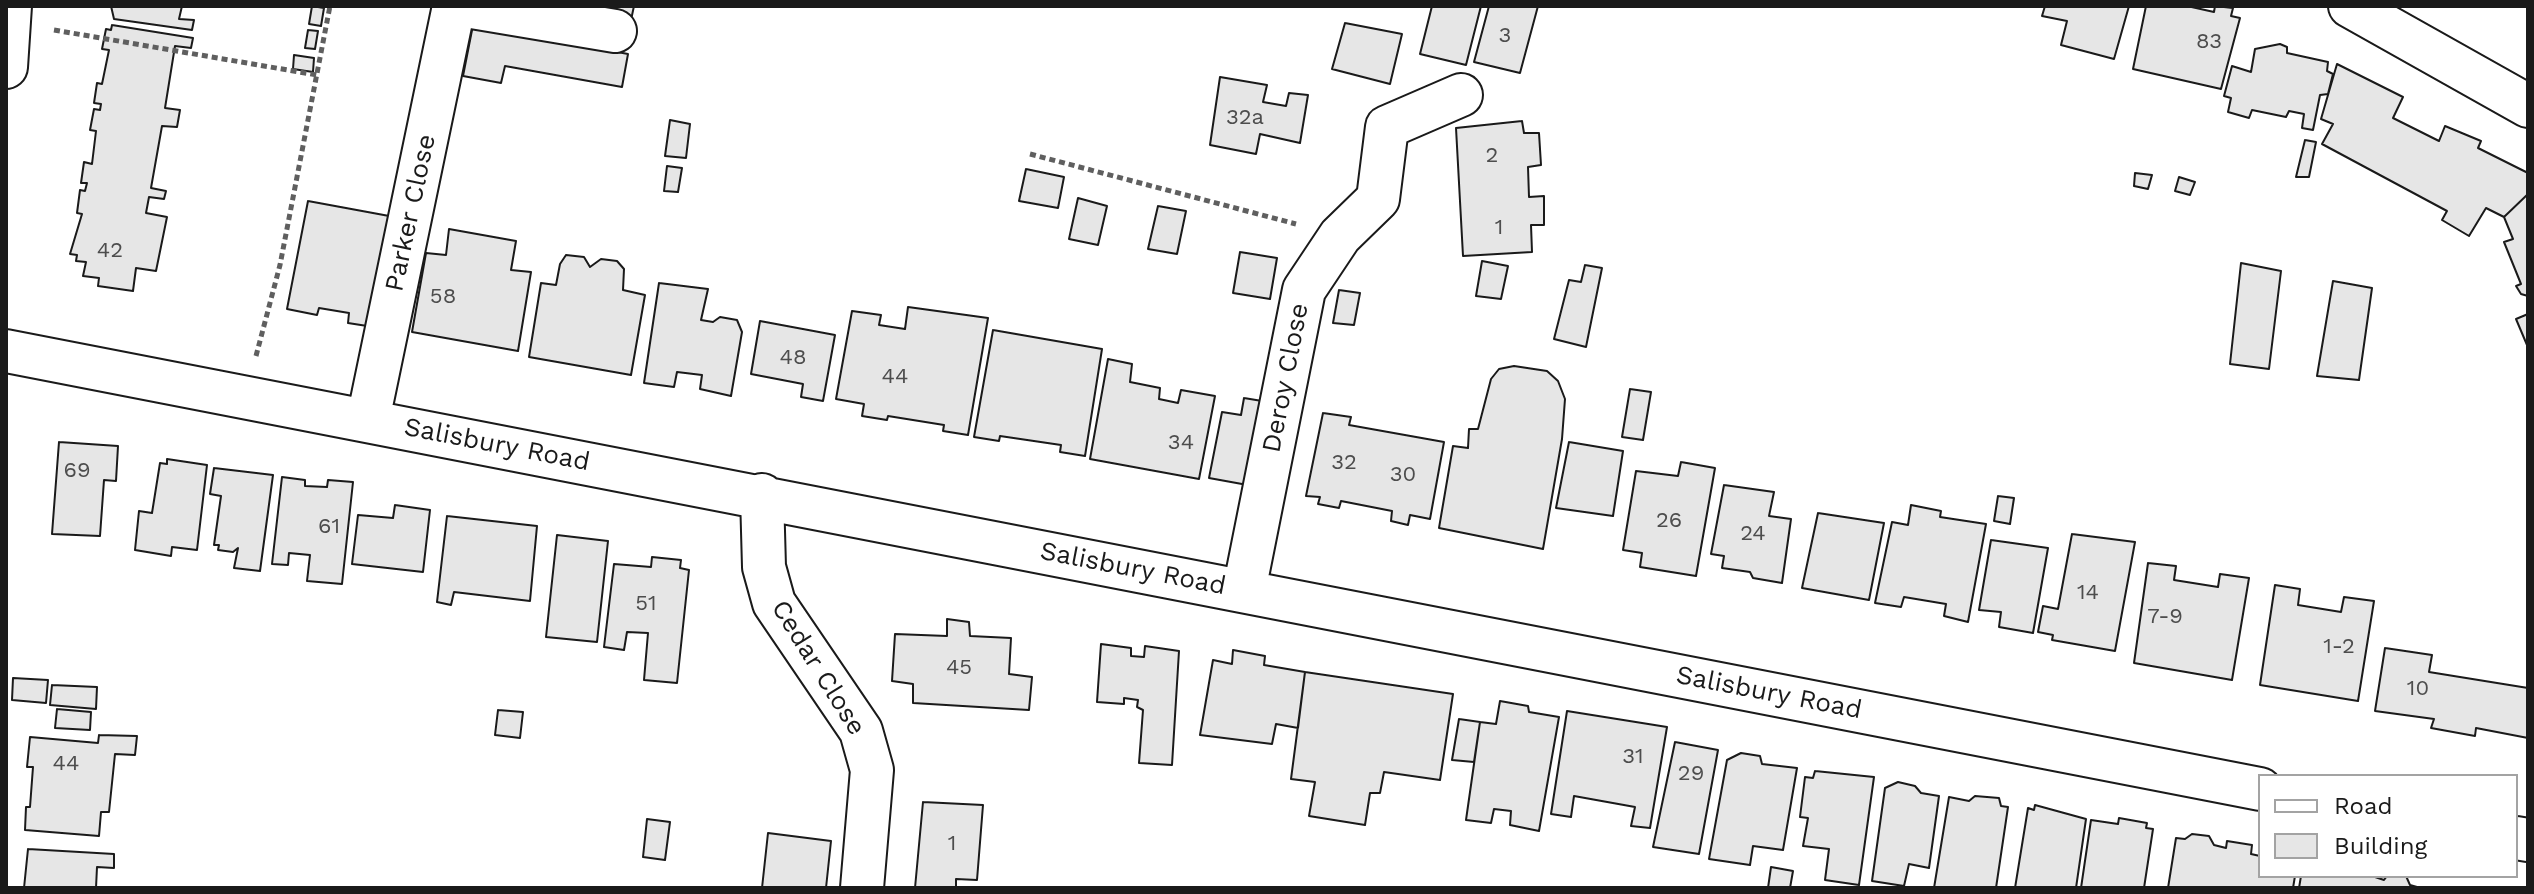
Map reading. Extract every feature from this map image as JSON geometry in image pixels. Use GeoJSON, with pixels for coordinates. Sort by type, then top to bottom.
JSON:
{"type":"FeatureCollection","features":[{"type":"Feature","properties":{"kind":"street","name":"Parker Close"},"geometry":{"type":"LineString","coordinates":[[368,420],[454,6]]}},
{"type":"Feature","properties":{"kind":"street"},"geometry":{"type":"LineString","coordinates":[[466,6],[615,31]]}},
{"type":"Feature","properties":{"kind":"street"},"geometry":{"type":"LineString","coordinates":[[2350,6],[2528,106]]}},
{"type":"Feature","properties":{"kind":"street"},"geometry":{"type":"LineString","coordinates":[[6,67],[10,14]]}},
{"type":"Feature","properties":{"kind":"street","name":"Deroy Close"},"geometry":{"type":"LineString","coordinates":[[1244,591],[1304,290],[1340,236],[1378,199],[1387,127],[1461,95]]}},
{"type":"Feature","properties":{"kind":"street","name":"Salisbury Road"},"geometry":{"type":"LineString","coordinates":[[6,351],[762,495],[2258,789]]}},
{"type":"Feature","properties":{"kind":"street","name":"Cedar Close"},"geometry":{"type":"LineString","coordinates":[[762,495],[764,567],[774,603],[861,731],[872,770],[862,888]]}},
{"type":"Feature","properties":{"kind":"path"},"geometry":{"type":"LineString","coordinates":[[246,396],[280,265],[330,6]]}},
{"type":"Feature","properties":{"kind":"path"},"geometry":{"type":"LineString","coordinates":[[10,14],[317,75]]}},
{"type":"Feature","properties":{"kind":"path"},"geometry":{"type":"LineString","coordinates":[[1030,154],[1340,236]]}},
{"type":"Feature","properties":{"kind":"building"},"geometry":{"type":"Polygon","coordinates":[[[111,6],[182,6],[179,19],[194,20],[192,30],[114,19],[111,6]]]}},
{"type":"Feature","properties":{"kind":"building"},"geometry":{"type":"Polygon","coordinates":[[[312,6],[324,8],[321,26],[309,24],[312,6]]]}},
{"type":"Feature","properties":{"kind":"building"},"geometry":{"type":"Polygon","coordinates":[[[582,6],[634,6],[631,20],[582,6]]]}},
{"type":"Feature","properties":{"kind":"building"},"geometry":{"type":"Polygon","coordinates":[[[1432,6],[1481,6],[1466,65],[1420,54],[1432,6]]]}},
{"type":"Feature","properties":{"kind":"building"},"geometry":{"type":"Polygon","coordinates":[[[1489,6],[1538,6],[1520,73],[1474,62],[1489,6]]]}},
{"type":"Feature","properties":{"kind":"building"},"geometry":{"type":"Polygon","coordinates":[[[2045,6],[2129,6],[2114,59],[2061,45],[2067,21],[2042,16],[2045,6]]]}},
{"type":"Feature","properties":{"kind":"building"},"geometry":{"type":"Polygon","coordinates":[[[2146,6],[2187,6],[2214,12],[2215,6],[2233,8],[2231,16],[2240,18],[2221,89],[2133,69],[2146,6]]]}},
{"type":"Feature","properties":{"kind":"building"},"geometry":{"type":"Polygon","coordinates":[[[1345,23],[1402,34],[1390,84],[1332,69],[1345,23]]]}},
{"type":"Feature","properties":{"kind":"building"},"geometry":{"type":"Polygon","coordinates":[[[112,25],[193,38],[191,48],[175,46],[165,108],[180,110],[177,127],[162,126],[151,188],[166,191],[164,199],[149,197],[146,213],[167,217],[156,271],[136,268],[133,291],[98,286],[99,278],[83,276],[86,262],[76,261],[77,255],[70,254],[82,214],[77,213],[80,190],[85,191],[87,183],[81,183],[84,162],[92,164],[96,131],[90,130],[94,109],[100,110],[101,104],[94,103],[97,83],[102,84],[109,50],[102,49],[106,29],[111,30],[112,25]]]}},
{"type":"Feature","properties":{"kind":"building"},"geometry":{"type":"Polygon","coordinates":[[[473,25],[628,54],[622,87],[505,66],[501,83],[463,76],[473,25]]]}},
{"type":"Feature","properties":{"kind":"building"},"geometry":{"type":"Polygon","coordinates":[[[308,30],[318,31],[315,49],[305,48],[308,30]]]}},
{"type":"Feature","properties":{"kind":"building"},"geometry":{"type":"Polygon","coordinates":[[[2280,44],[2287,47],[2287,53],[2328,62],[2327,71],[2333,74],[2328,94],[2320,95],[2313,130],[2302,128],[2304,114],[2289,111],[2286,117],[2252,110],[2249,118],[2228,112],[2231,98],[2224,96],[2232,66],[2251,72],[2255,49],[2280,44]]]}},
{"type":"Feature","properties":{"kind":"building"},"geometry":{"type":"Polygon","coordinates":[[[294,55],[314,58],[313,72],[293,69],[294,55]]]}},
{"type":"Feature","properties":{"kind":"building"},"geometry":{"type":"Polygon","coordinates":[[[2337,64],[2403,97],[2393,118],[2439,141],[2445,126],[2481,141],[2478,148],[2528,173],[2528,194],[2504,217],[2486,208],[2469,236],[2442,220],[2447,211],[2322,144],[2333,124],[2321,119],[2337,64]]]}},
{"type":"Feature","properties":{"kind":"building"},"geometry":{"type":"Polygon","coordinates":[[[1220,77],[1267,85],[1263,102],[1286,106],[1289,93],[1308,95],[1300,143],[1260,134],[1256,154],[1210,145],[1220,77]]]}},
{"type":"Feature","properties":{"kind":"building"},"geometry":{"type":"Polygon","coordinates":[[[670,120],[690,124],[686,158],[665,156],[670,120]]]}},
{"type":"Feature","properties":{"kind":"building"},"geometry":{"type":"Polygon","coordinates":[[[1522,121],[1524,133],[1539,133],[1541,165],[1528,167],[1529,197],[1544,196],[1544,225],[1531,225],[1532,252],[1463,256],[1456,128],[1522,121]]]}},
{"type":"Feature","properties":{"kind":"building"},"geometry":{"type":"Polygon","coordinates":[[[2305,140],[2316,142],[2309,177],[2296,177],[2305,140]]]}},
{"type":"Feature","properties":{"kind":"building"},"geometry":{"type":"Polygon","coordinates":[[[667,166],[682,168],[678,192],[664,191],[667,166]]]}},
{"type":"Feature","properties":{"kind":"building"},"geometry":{"type":"Polygon","coordinates":[[[1026,169],[1064,177],[1058,208],[1019,201],[1026,169]]]}},
{"type":"Feature","properties":{"kind":"building"},"geometry":{"type":"Polygon","coordinates":[[[2135,173],[2152,175],[2148,189],[2134,186],[2135,173]]]}},
{"type":"Feature","properties":{"kind":"building"},"geometry":{"type":"Polygon","coordinates":[[[2179,177],[2195,182],[2190,195],[2175,191],[2179,177]]]}},
{"type":"Feature","properties":{"kind":"building"},"geometry":{"type":"Polygon","coordinates":[[[2528,194],[2528,296],[2521,294],[2516,286],[2521,284],[2504,242],[2513,239],[2504,217],[2528,194]]]}},
{"type":"Feature","properties":{"kind":"building"},"geometry":{"type":"Polygon","coordinates":[[[1078,198],[1107,206],[1098,245],[1069,239],[1078,198]]]}},
{"type":"Feature","properties":{"kind":"building"},"geometry":{"type":"Polygon","coordinates":[[[308,201],[400,218],[380,328],[348,323],[349,313],[319,308],[317,315],[287,309],[308,201]]]}},
{"type":"Feature","properties":{"kind":"building"},"geometry":{"type":"Polygon","coordinates":[[[1158,206],[1186,211],[1177,254],[1148,249],[1158,206]]]}},
{"type":"Feature","properties":{"kind":"building"},"geometry":{"type":"Polygon","coordinates":[[[449,229],[516,241],[511,270],[531,272],[518,351],[412,332],[426,253],[446,255],[449,229]]]}},
{"type":"Feature","properties":{"kind":"building"},"geometry":{"type":"Polygon","coordinates":[[[1240,252],[1277,258],[1270,299],[1233,293],[1240,252]]]}},
{"type":"Feature","properties":{"kind":"building"},"geometry":{"type":"Polygon","coordinates":[[[566,255],[584,257],[590,267],[601,259],[617,261],[624,269],[623,290],[645,295],[631,375],[529,357],[541,283],[556,285],[560,264],[566,255]]]}},
{"type":"Feature","properties":{"kind":"building"},"geometry":{"type":"Polygon","coordinates":[[[1482,261],[1508,266],[1501,299],[1476,296],[1482,261]]]}},
{"type":"Feature","properties":{"kind":"building"},"geometry":{"type":"Polygon","coordinates":[[[2241,263],[2281,271],[2269,369],[2230,364],[2241,263]]]}},
{"type":"Feature","properties":{"kind":"building"},"geometry":{"type":"Polygon","coordinates":[[[1585,265],[1602,268],[1586,347],[1554,339],[1569,280],[1581,282],[1585,265]]]}},
{"type":"Feature","properties":{"kind":"building"},"geometry":{"type":"Polygon","coordinates":[[[2333,281],[2372,288],[2359,380],[2317,376],[2333,281]]]}},
{"type":"Feature","properties":{"kind":"building"},"geometry":{"type":"Polygon","coordinates":[[[659,283],[708,289],[701,320],[713,322],[720,317],[737,320],[742,332],[731,396],[700,389],[702,375],[677,372],[674,387],[644,383],[659,283]]]}},
{"type":"Feature","properties":{"kind":"building"},"geometry":{"type":"Polygon","coordinates":[[[1339,290],[1360,293],[1354,325],[1333,323],[1339,290]]]}},
{"type":"Feature","properties":{"kind":"building"},"geometry":{"type":"Polygon","coordinates":[[[908,307],[988,318],[968,435],[943,431],[944,425],[888,416],[887,420],[862,416],[864,404],[836,399],[852,311],[881,315],[879,325],[905,329],[908,307]]]}},
{"type":"Feature","properties":{"kind":"building"},"geometry":{"type":"Polygon","coordinates":[[[2528,314],[2528,345],[2527,345],[2516,319],[2528,314]]]}},
{"type":"Feature","properties":{"kind":"building"},"geometry":{"type":"Polygon","coordinates":[[[760,321],[835,335],[823,401],[801,397],[803,384],[751,374],[760,321]]]}},
{"type":"Feature","properties":{"kind":"building"},"geometry":{"type":"Polygon","coordinates":[[[993,330],[1102,349],[1085,456],[1060,452],[1061,445],[1000,436],[999,441],[974,437],[993,330]]]}},
{"type":"Feature","properties":{"kind":"building"},"geometry":{"type":"Polygon","coordinates":[[[1108,359],[1132,364],[1130,382],[1160,388],[1159,399],[1178,403],[1181,390],[1215,396],[1199,479],[1090,459],[1108,359]]]}},
{"type":"Feature","properties":{"kind":"building"},"geometry":{"type":"Polygon","coordinates":[[[1514,366],[1547,371],[1558,381],[1565,399],[1562,439],[1543,549],[1439,528],[1453,446],[1468,448],[1469,429],[1478,429],[1491,379],[1499,369],[1514,366]]]}},
{"type":"Feature","properties":{"kind":"building"},"geometry":{"type":"Polygon","coordinates":[[[1630,389],[1651,392],[1643,440],[1622,437],[1630,389]]]}},
{"type":"Feature","properties":{"kind":"building"},"geometry":{"type":"Polygon","coordinates":[[[1244,398],[1268,402],[1253,486],[1209,478],[1222,412],[1241,415],[1244,398]]]}},
{"type":"Feature","properties":{"kind":"building"},"geometry":{"type":"Polygon","coordinates":[[[1323,413],[1351,417],[1349,425],[1444,442],[1430,519],[1410,515],[1408,525],[1391,521],[1392,511],[1341,501],[1339,508],[1318,504],[1320,497],[1306,496],[1323,413]]]}},
{"type":"Feature","properties":{"kind":"building"},"geometry":{"type":"Polygon","coordinates":[[[59,442],[118,446],[116,481],[104,480],[100,536],[52,534],[59,442]]]}},
{"type":"Feature","properties":{"kind":"building"},"geometry":{"type":"Polygon","coordinates":[[[1569,442],[1623,451],[1613,516],[1556,508],[1569,442]]]}},
{"type":"Feature","properties":{"kind":"building"},"geometry":{"type":"Polygon","coordinates":[[[167,459],[207,465],[197,550],[172,547],[171,556],[135,550],[139,511],[152,513],[160,463],[167,464],[167,459]]]}},
{"type":"Feature","properties":{"kind":"building"},"geometry":{"type":"Polygon","coordinates":[[[1681,462],[1715,468],[1696,576],[1640,567],[1642,553],[1623,550],[1636,471],[1678,476],[1681,462]]]}},
{"type":"Feature","properties":{"kind":"building"},"geometry":{"type":"Polygon","coordinates":[[[214,468],[273,475],[260,571],[234,568],[238,548],[233,552],[218,550],[219,545],[214,545],[221,496],[210,494],[214,468]]]}},
{"type":"Feature","properties":{"kind":"building"},"geometry":{"type":"Polygon","coordinates":[[[282,477],[305,480],[305,486],[327,487],[328,480],[353,482],[342,584],[307,581],[310,555],[289,553],[288,565],[272,564],[282,477]]]}},
{"type":"Feature","properties":{"kind":"building"},"geometry":{"type":"Polygon","coordinates":[[[1724,485],[1774,492],[1769,516],[1791,519],[1782,583],[1753,578],[1750,572],[1722,568],[1724,556],[1711,554],[1724,485]]]}},
{"type":"Feature","properties":{"kind":"building"},"geometry":{"type":"Polygon","coordinates":[[[1998,496],[2014,498],[2010,524],[1994,521],[1998,496]]]}},
{"type":"Feature","properties":{"kind":"building"},"geometry":{"type":"Polygon","coordinates":[[[395,505],[430,510],[423,572],[352,564],[358,515],[393,518],[395,505]]]}},
{"type":"Feature","properties":{"kind":"building"},"geometry":{"type":"Polygon","coordinates":[[[1911,505],[1941,511],[1940,517],[1986,524],[1968,622],[1944,616],[1946,604],[1904,597],[1901,607],[1875,603],[1892,522],[1908,525],[1911,505]]]}},
{"type":"Feature","properties":{"kind":"building"},"geometry":{"type":"Polygon","coordinates":[[[1818,513],[1884,523],[1869,600],[1802,588],[1818,513]]]}},
{"type":"Feature","properties":{"kind":"building"},"geometry":{"type":"Polygon","coordinates":[[[447,516],[537,526],[530,601],[454,592],[451,605],[437,602],[447,516]]]}},
{"type":"Feature","properties":{"kind":"building"},"geometry":{"type":"Polygon","coordinates":[[[2072,534],[2135,542],[2115,651],[2052,640],[2053,635],[2038,632],[2043,606],[2058,609],[2072,534]]]}},
{"type":"Feature","properties":{"kind":"building"},"geometry":{"type":"Polygon","coordinates":[[[557,535],[608,541],[597,642],[546,637],[557,535]]]}},
{"type":"Feature","properties":{"kind":"building"},"geometry":{"type":"Polygon","coordinates":[[[1991,540],[2048,548],[2033,633],[1999,627],[2001,612],[1979,610],[1991,540]]]}},
{"type":"Feature","properties":{"kind":"building"},"geometry":{"type":"Polygon","coordinates":[[[652,557],[681,560],[680,568],[689,570],[677,683],[644,680],[648,633],[627,632],[624,650],[604,647],[614,564],[651,567],[652,557]]]}},
{"type":"Feature","properties":{"kind":"building"},"geometry":{"type":"Polygon","coordinates":[[[2148,563],[2176,566],[2174,580],[2218,587],[2220,574],[2249,578],[2232,680],[2134,663],[2148,563]]]}},
{"type":"Feature","properties":{"kind":"building"},"geometry":{"type":"Polygon","coordinates":[[[2275,585],[2300,589],[2298,605],[2341,612],[2344,597],[2374,601],[2358,701],[2260,685],[2275,585]]]}},
{"type":"Feature","properties":{"kind":"building"},"geometry":{"type":"Polygon","coordinates":[[[947,619],[969,622],[970,636],[1011,638],[1009,674],[1032,677],[1029,710],[913,703],[913,684],[892,681],[895,634],[947,636],[947,619]]]}},
{"type":"Feature","properties":{"kind":"building"},"geometry":{"type":"Polygon","coordinates":[[[1101,644],[1131,648],[1131,656],[1144,657],[1145,646],[1179,651],[1172,765],[1139,763],[1143,710],[1137,707],[1138,700],[1124,698],[1124,704],[1097,702],[1101,644]]]}},
{"type":"Feature","properties":{"kind":"building"},"geometry":{"type":"Polygon","coordinates":[[[2385,648],[2432,655],[2429,672],[2528,688],[2528,738],[2476,728],[2475,736],[2431,728],[2434,719],[2375,711],[2385,648]]]}},
{"type":"Feature","properties":{"kind":"building"},"geometry":{"type":"Polygon","coordinates":[[[1233,650],[1265,656],[1264,665],[1305,672],[1298,728],[1276,724],[1272,744],[1200,735],[1213,660],[1232,664],[1233,650]]]}},
{"type":"Feature","properties":{"kind":"building"},"geometry":{"type":"Polygon","coordinates":[[[1305,672],[1453,694],[1440,780],[1384,772],[1380,793],[1370,793],[1365,825],[1309,816],[1315,782],[1291,779],[1305,672]]]}},
{"type":"Feature","properties":{"kind":"building"},"geometry":{"type":"Polygon","coordinates":[[[13,678],[48,680],[46,703],[12,700],[13,678]]]}},
{"type":"Feature","properties":{"kind":"building"},"geometry":{"type":"Polygon","coordinates":[[[52,685],[97,687],[96,709],[50,705],[52,685]]]}},
{"type":"Feature","properties":{"kind":"building"},"geometry":{"type":"Polygon","coordinates":[[[1500,701],[1528,706],[1529,712],[1559,717],[1539,831],[1510,825],[1511,811],[1494,809],[1491,823],[1466,820],[1480,722],[1496,724],[1500,701]]]}},
{"type":"Feature","properties":{"kind":"building"},"geometry":{"type":"Polygon","coordinates":[[[57,709],[91,712],[90,730],[55,728],[57,709]]]}},
{"type":"Feature","properties":{"kind":"building"},"geometry":{"type":"Polygon","coordinates":[[[498,710],[523,712],[520,738],[495,735],[498,710]]]}},
{"type":"Feature","properties":{"kind":"building"},"geometry":{"type":"Polygon","coordinates":[[[1567,711],[1667,727],[1650,828],[1631,826],[1635,807],[1574,796],[1571,817],[1551,814],[1567,711]]]}},
{"type":"Feature","properties":{"kind":"building"},"geometry":{"type":"Polygon","coordinates":[[[1459,719],[1480,722],[1474,762],[1452,760],[1459,719]]]}},
{"type":"Feature","properties":{"kind":"building"},"geometry":{"type":"Polygon","coordinates":[[[99,735],[137,736],[135,755],[115,754],[109,812],[101,812],[99,836],[25,830],[33,767],[27,767],[30,737],[98,743],[99,735]]]}},
{"type":"Feature","properties":{"kind":"building"},"geometry":{"type":"Polygon","coordinates":[[[1675,742],[1718,750],[1699,854],[1653,847],[1675,742]]]}},
{"type":"Feature","properties":{"kind":"building"},"geometry":{"type":"Polygon","coordinates":[[[1741,753],[1760,756],[1762,764],[1797,768],[1783,850],[1753,846],[1750,865],[1709,859],[1727,760],[1741,753]]]}},
{"type":"Feature","properties":{"kind":"building"},"geometry":{"type":"Polygon","coordinates":[[[1815,771],[1874,777],[1859,885],[1825,880],[1829,849],[1803,846],[1808,818],[1800,817],[1805,777],[1813,778],[1815,771]]]}},
{"type":"Feature","properties":{"kind":"building"},"geometry":{"type":"Polygon","coordinates":[[[1898,782],[1915,786],[1921,793],[1939,796],[1929,868],[1909,864],[1904,886],[1872,881],[1885,788],[1898,782]]]}},
{"type":"Feature","properties":{"kind":"building"},"geometry":{"type":"Polygon","coordinates":[[[1975,796],[1999,798],[2001,806],[2008,807],[1996,888],[1934,888],[1949,797],[1969,801],[1975,796]]]}},
{"type":"Feature","properties":{"kind":"building"},"geometry":{"type":"Polygon","coordinates":[[[923,802],[983,805],[977,880],[956,879],[956,888],[915,888],[923,802]]]}},
{"type":"Feature","properties":{"kind":"building"},"geometry":{"type":"Polygon","coordinates":[[[2035,805],[2086,819],[2076,888],[2015,888],[2028,808],[2034,810],[2035,805]]]}},
{"type":"Feature","properties":{"kind":"building"},"geometry":{"type":"Polygon","coordinates":[[[2119,818],[2147,823],[2146,828],[2153,829],[2144,888],[2081,888],[2091,820],[2118,824],[2119,818]]]}},
{"type":"Feature","properties":{"kind":"building"},"geometry":{"type":"Polygon","coordinates":[[[647,819],[670,822],[665,860],[643,857],[647,819]]]}},
{"type":"Feature","properties":{"kind":"building"},"geometry":{"type":"Polygon","coordinates":[[[768,833],[831,841],[826,888],[762,888],[768,833]]]}},
{"type":"Feature","properties":{"kind":"building"},"geometry":{"type":"Polygon","coordinates":[[[2192,834],[2209,836],[2214,845],[2226,848],[2227,841],[2252,845],[2251,854],[2258,856],[2258,878],[2295,878],[2293,888],[2168,888],[2176,838],[2185,839],[2192,834]]]}},
{"type":"Feature","properties":{"kind":"building"},"geometry":{"type":"Polygon","coordinates":[[[28,849],[114,854],[114,868],[97,867],[96,888],[24,888],[28,849]]]}},
{"type":"Feature","properties":{"kind":"building"},"geometry":{"type":"Polygon","coordinates":[[[1771,867],[1793,871],[1790,888],[1768,888],[1771,867]]]}},
{"type":"Feature","properties":{"kind":"building"},"geometry":{"type":"Polygon","coordinates":[[[2301,878],[2407,878],[2410,885],[2417,887],[2299,888],[2301,878]]]}}]}
